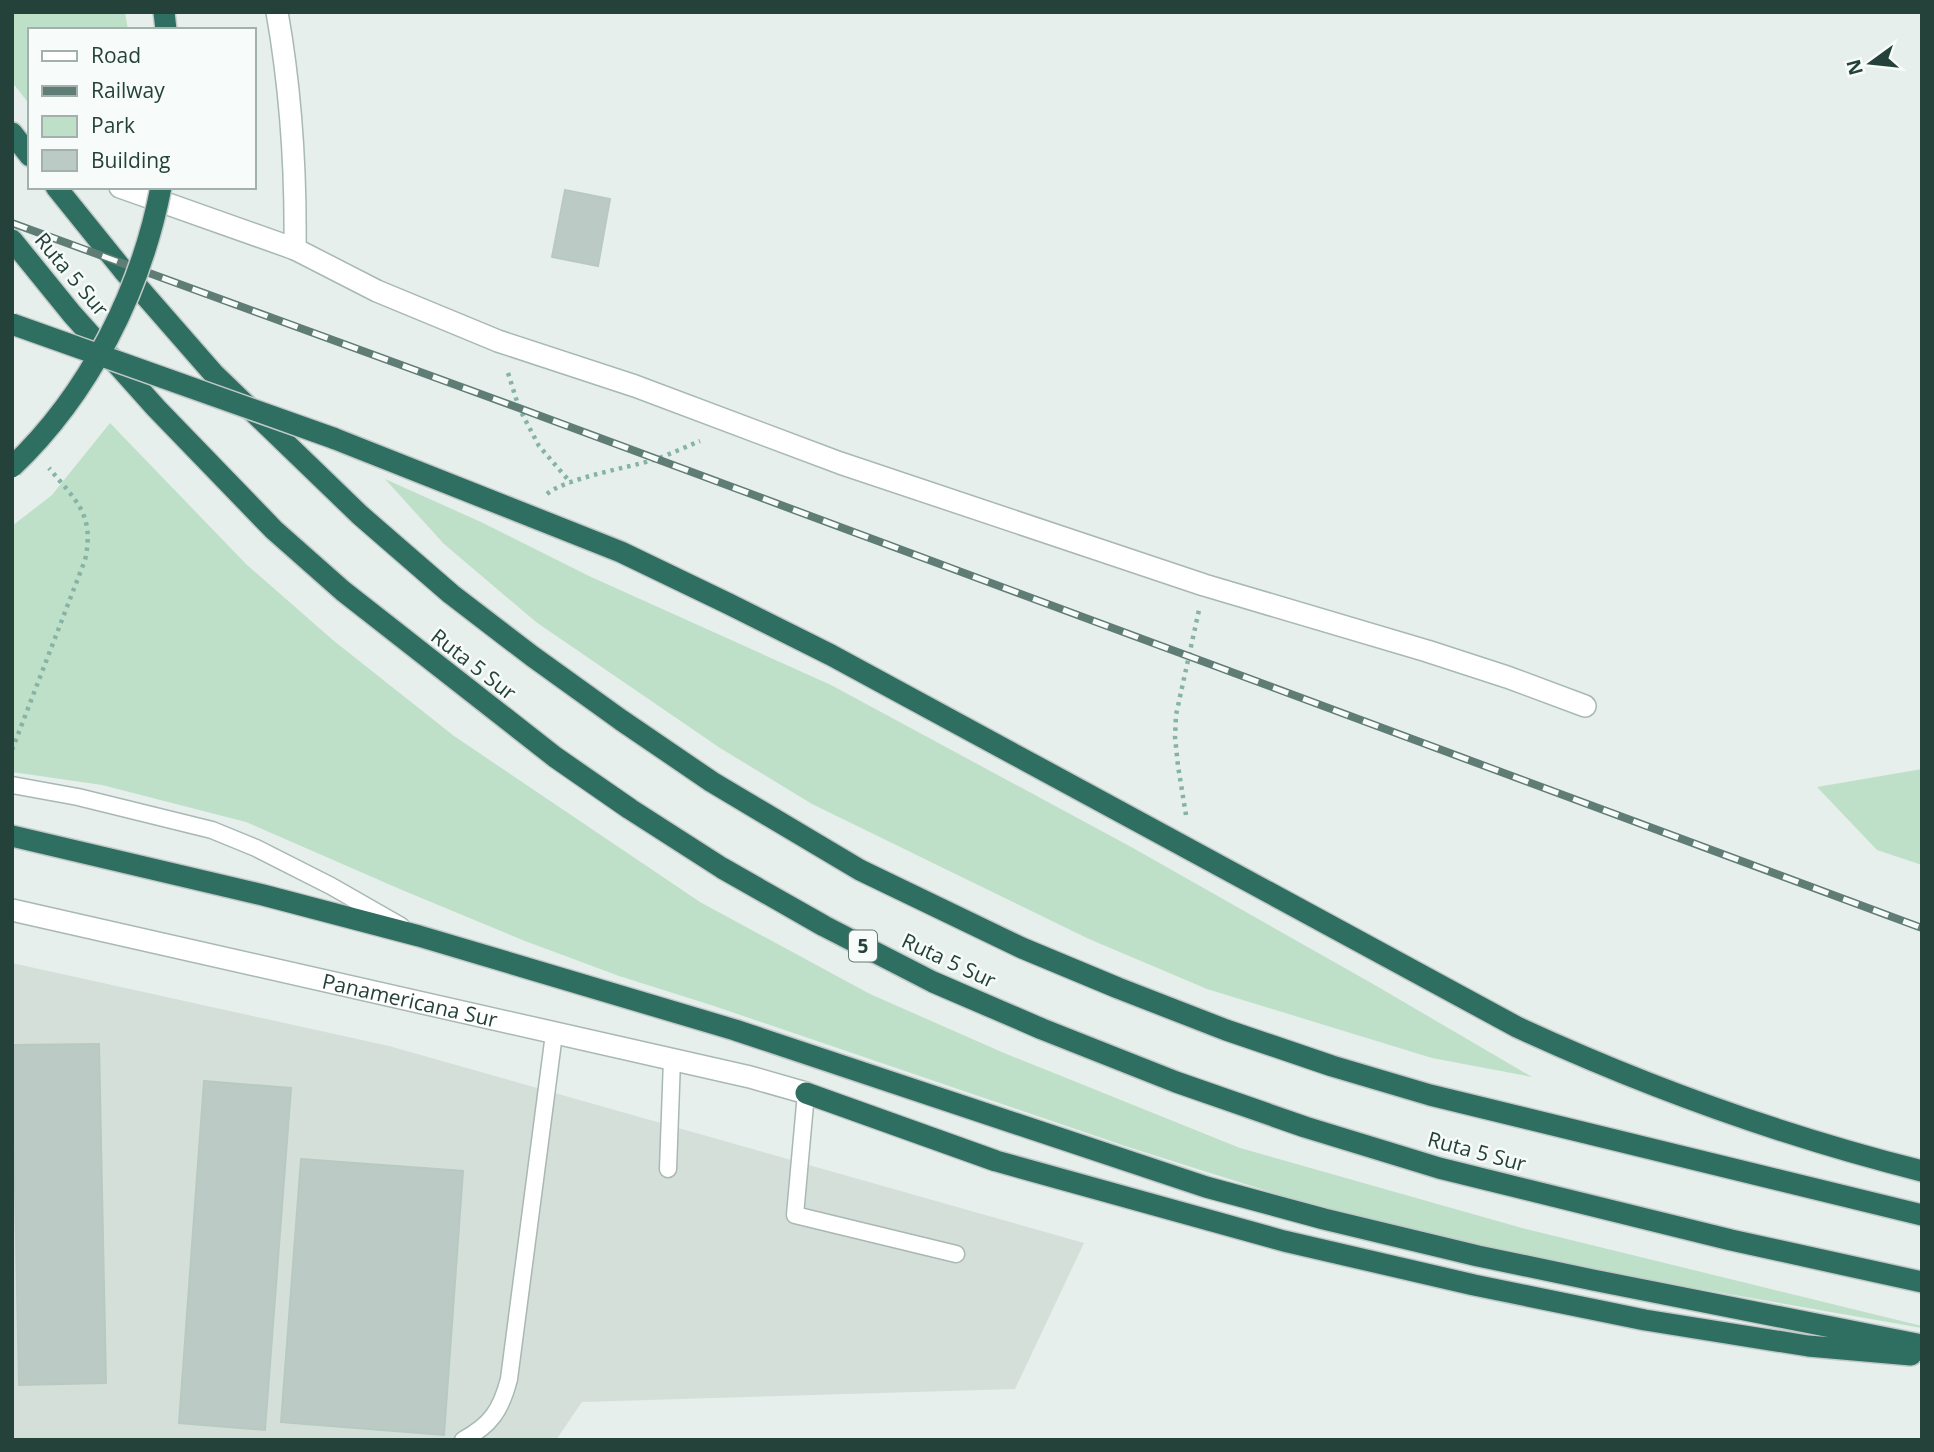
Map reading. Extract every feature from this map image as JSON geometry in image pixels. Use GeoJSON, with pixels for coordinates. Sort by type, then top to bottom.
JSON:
{"type":"FeatureCollection","features":[{"type":"Feature","properties":{"kind":"highway"},"geometry":{"type":"LineString","coordinates":[[12,133],[28,153]]}},
{"type":"Feature","properties":{"kind":"highway","name":"Ruta 5 Sur"},"geometry":{"type":"LineString","coordinates":[[57,189],[213,373],[360,515],[451,594],[543,664],[712,782],[860,870],[1022,948],[1106,984],[1226,1030],[1332,1066],[1430,1095],[1922,1215]]}},
{"type":"Feature","properties":{"kind":"highway"},"geometry":{"type":"LineString","coordinates":[[12,467],[57,417],[84,379],[107,338],[142,261],[160,189]]}},
{"type":"Feature","properties":{"kind":"highway","name":"Ruta 5 Sur"},"geometry":{"type":"LineString","coordinates":[[12,240],[72,314],[165,418],[274,530],[343,591],[481,701],[576,772],[722,868],[824,926],[933,982],[1042,1029],[1176,1082],[1305,1127],[1439,1168],[1731,1240],[1922,1282]]}},
{"type":"Feature","properties":{"kind":"highway"},"geometry":{"type":"LineString","coordinates":[[12,324],[333,438],[621,552],[843,661],[1517,1027],[1581,1056],[1772,1128],[1922,1171]]}},
{"type":"Feature","properties":{"kind":"highway"},"geometry":{"type":"LineString","coordinates":[[12,836],[263,895],[419,936],[735,1030],[1206,1187],[1324,1219],[1478,1256],[1922,1345]]}},
{"type":"Feature","properties":{"kind":"highway"},"geometry":{"type":"LineString","coordinates":[[806,1093],[996,1161],[1284,1241],[1474,1285],[1645,1320],[1808,1346],[1922,1356]]}},
{"type":"Feature","properties":{"kind":"street"},"geometry":{"type":"LineString","coordinates":[[277,12],[292,111],[295,249]]}},
{"type":"Feature","properties":{"kind":"street"},"geometry":{"type":"LineString","coordinates":[[124,189],[295,249],[377,291],[498,341],[635,386],[840,463],[1205,585],[1507,677],[1585,706]]}},
{"type":"Feature","properties":{"kind":"street","name":"Panamericana Sur"},"geometry":{"type":"LineString","coordinates":[[12,911],[750,1077],[806,1093]]}},
{"type":"Feature","properties":{"kind":"lane"},"geometry":{"type":"LineString","coordinates":[[12,785],[102,802],[212,830],[256,848],[331,886],[419,936]]}},
{"type":"Feature","properties":{"kind":"lane"},"geometry":{"type":"LineString","coordinates":[[463,1440],[490,1421],[499,1408],[509,1379],[554,1034]]}},
{"type":"Feature","properties":{"kind":"lane"},"geometry":{"type":"LineString","coordinates":[[668,1169],[672,1060]]}},
{"type":"Feature","properties":{"kind":"lane"},"geometry":{"type":"LineString","coordinates":[[806,1093],[795,1215],[956,1254]]}},
{"type":"Feature","properties":{"kind":"path"},"geometry":{"type":"LineString","coordinates":[[498,341],[519,408],[539,446],[571,483]]}},
{"type":"Feature","properties":{"kind":"path"},"geometry":{"type":"LineString","coordinates":[[528,516],[550,491],[654,459],[739,425]]}},
{"type":"Feature","properties":{"kind":"path"},"geometry":{"type":"LineString","coordinates":[[12,750],[85,560],[89,543],[87,526],[78,502],[45,463]]}},
{"type":"Feature","properties":{"kind":"path"},"geometry":{"type":"LineString","coordinates":[[1193,851],[1175,737],[1176,715],[1205,585]]}},
{"type":"Feature","properties":{"kind":"shaded area"},"geometry":{"type":"Polygon","coordinates":[[[12,963],[389,1046],[1084,1243],[1015,1389],[582,1402],[556,1440],[12,1440],[12,963]]]}},
{"type":"Feature","properties":{"kind":"green space"},"geometry":{"type":"Polygon","coordinates":[[[12,12],[125,12],[128,28],[28,28],[28,102],[12,82],[12,12]]]}},
{"type":"Feature","properties":{"kind":"green space"},"geometry":{"type":"Polygon","coordinates":[[[110,423],[247,565],[334,641],[454,736],[700,902],[870,994],[1004,1053],[1240,1148],[1522,1228],[1922,1328],[1523,1258],[1289,1198],[1128,1147],[619,976],[525,941],[246,822],[102,785],[12,772],[12,526],[52,495],[110,423]]]}},
{"type":"Feature","properties":{"kind":"green space"},"geometry":{"type":"Polygon","coordinates":[[[385,479],[481,522],[589,576],[831,685],[1133,848],[1532,1077],[1432,1058],[1207,989],[1089,939],[812,804],[720,748],[536,622],[444,544],[385,479]]]}},
{"type":"Feature","properties":{"kind":"green space"},"geometry":{"type":"Polygon","coordinates":[[[1922,769],[1922,865],[1877,850],[1817,787],[1922,769]]]}},
{"type":"Feature","properties":{"kind":"building"},"geometry":{"type":"Polygon","coordinates":[[[565,190],[610,199],[598,266],[552,257],[565,190]]]}},
{"type":"Feature","properties":{"kind":"building"},"geometry":{"type":"Polygon","coordinates":[[[99,1044],[106,1383],[19,1385],[12,1045],[99,1044]]]}},
{"type":"Feature","properties":{"kind":"building"},"geometry":{"type":"Polygon","coordinates":[[[204,1081],[291,1088],[265,1430],[179,1423],[204,1081]]]}},
{"type":"Feature","properties":{"kind":"building"},"geometry":{"type":"Polygon","coordinates":[[[301,1159],[463,1171],[444,1435],[281,1422],[301,1159]]]}},
{"type":"Feature","properties":{"kind":"railway"},"geometry":{"type":"LineString","coordinates":[[12,223],[1922,928]]}}]}
